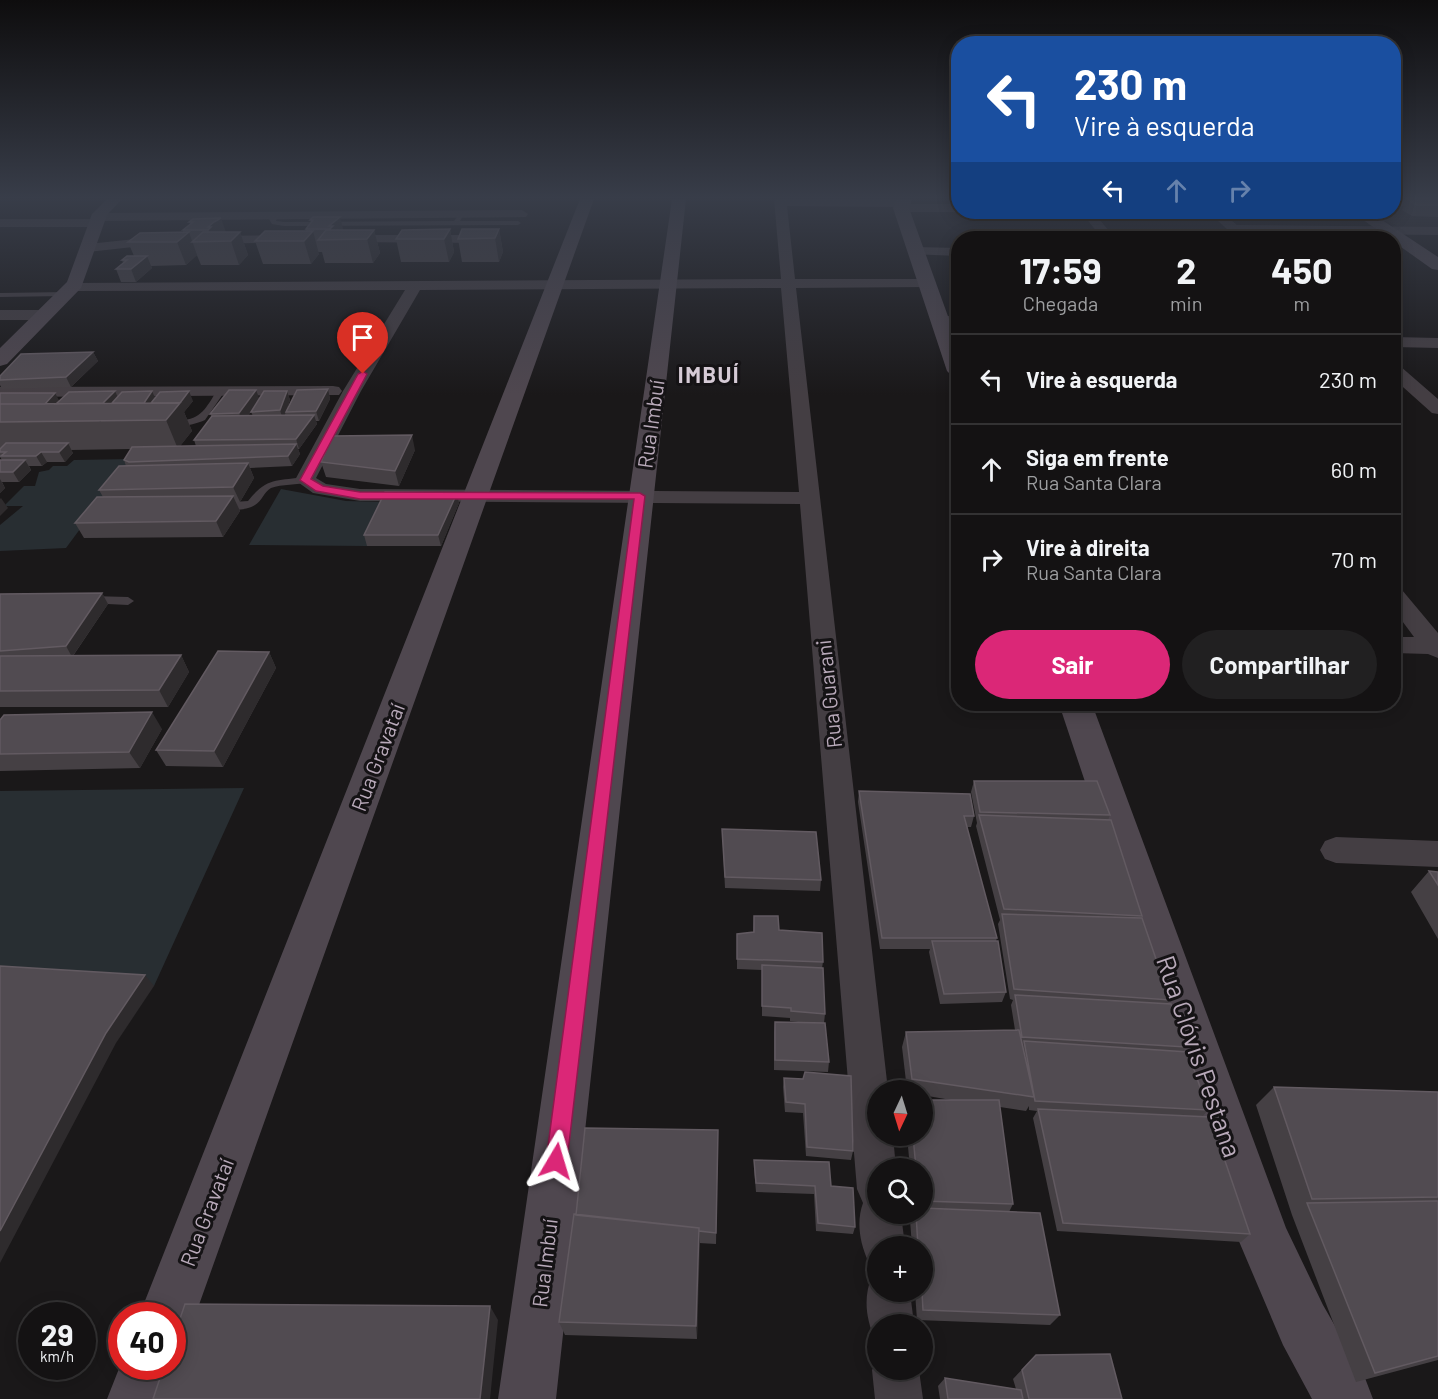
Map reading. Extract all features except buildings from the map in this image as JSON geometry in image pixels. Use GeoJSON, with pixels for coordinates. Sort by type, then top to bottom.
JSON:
{"type":"FeatureCollection","features":[{"type":"Feature","properties":{"kind":"street"},"geometry":{"type":"LineString","coordinates":[[0,360],[68,291],[80,264]]}},
{"type":"Feature","properties":{"kind":"street","name":"Rua Gravataí"},"geometry":{"type":"LineString","coordinates":[[172,1302],[562,264]]}},
{"type":"Feature","properties":{"kind":"street","name":"Rua Imbuí"},"geometry":{"type":"LineString","coordinates":[[527,1399],[671,264]]}},
{"type":"Feature","properties":{"kind":"street","name":"Rua Guarani"},"geometry":{"type":"LineString","coordinates":[[786,264],[875,1158]]}},
{"type":"Feature","properties":{"kind":"street"},"geometry":{"type":"LineString","coordinates":[[920,264],[950,321]]}},
{"type":"Feature","properties":{"kind":"street"},"geometry":{"type":"LineString","coordinates":[[1419,264],[1438,279]]}},
{"type":"Feature","properties":{"kind":"street"},"geometry":{"type":"LineString","coordinates":[[68,291],[415,285],[928,283]]}},
{"type":"Feature","properties":{"kind":"street"},"geometry":{"type":"LineString","coordinates":[[415,285],[352,391],[305,480],[320,489],[351,495],[808,498]]}},
{"type":"Feature","properties":{"kind":"street"},"geometry":{"type":"LineString","coordinates":[[0,315],[44,315]]}},
{"type":"Feature","properties":{"kind":"street"},"geometry":{"type":"LineString","coordinates":[[1401,342],[1438,343]]}},
{"type":"Feature","properties":{"kind":"street"},"geometry":{"type":"LineString","coordinates":[[1401,376],[1438,409]]}},
{"type":"Feature","properties":{"kind":"street"},"geometry":{"type":"LineString","coordinates":[[0,392],[352,391]]}},
{"type":"Feature","properties":{"kind":"street"},"geometry":{"type":"LineString","coordinates":[[1401,604],[1436,648]]}},
{"type":"Feature","properties":{"kind":"street"},"geometry":{"type":"LineString","coordinates":[[1401,646],[1436,648]]}},
{"type":"Feature","properties":{"kind":"street","name":"Rua Clóvis Pestana"},"geometry":{"type":"LineString","coordinates":[[1077,711],[1264,1239],[1303,1325],[1344,1399]]}},
{"type":"Feature","properties":{"kind":"street"},"geometry":{"type":"LineString","coordinates":[[1336,850],[1438,854]]}},
{"type":"Feature","properties":{"kind":"street"},"geometry":{"type":"LineString","coordinates":[[136,1399],[143,1380]]}},
{"type":"Feature","properties":{"kind":"street"},"geometry":{"type":"LineString","coordinates":[[897,1380],[898,1399]]}},
{"type":"Feature","properties":{"kind":"lane"},"geometry":{"type":"LineString","coordinates":[[0,295],[68,291]]}},
{"type":"Feature","properties":{"kind":"lane"},"geometry":{"type":"LineString","coordinates":[[161,423],[201,420],[221,392]]}},
{"type":"Feature","properties":{"kind":"lane"},"geometry":{"type":"LineString","coordinates":[[208,507],[244,506],[252,503],[263,489],[270,485],[305,480]]}},
{"type":"Feature","properties":{"kind":"lane"},"geometry":{"type":"LineString","coordinates":[[81,600],[128,601]]}},
{"type":"Feature","properties":{"kind":"shaded area"},"geometry":{"type":"Polygon","coordinates":[[[132,459],[66,548],[0,551],[0,525],[23,506],[4,506],[24,486],[35,486],[39,472],[49,470],[53,466],[67,466],[74,460],[132,459]]]}},
{"type":"Feature","properties":{"kind":"shaded area"},"geometry":{"type":"Polygon","coordinates":[[[281,489],[346,501],[388,502],[367,546],[249,545],[281,489]]]}},
{"type":"Feature","properties":{"kind":"shaded area"},"geometry":{"type":"Polygon","coordinates":[[[244,788],[154,986],[0,976],[0,791],[244,788]]]}},
{"type":"Feature","properties":{"kind":"district","name":"IMBUÍ"},"geometry":{"type":"Point","coordinates":[709,374]}},
{"type":"Feature","properties":{"kind":"route"},"geometry":{"type":"LineString","coordinates":[[363,374],[305,480],[320,489],[341,494],[360,495],[640,496],[556,1161]]}}]}
